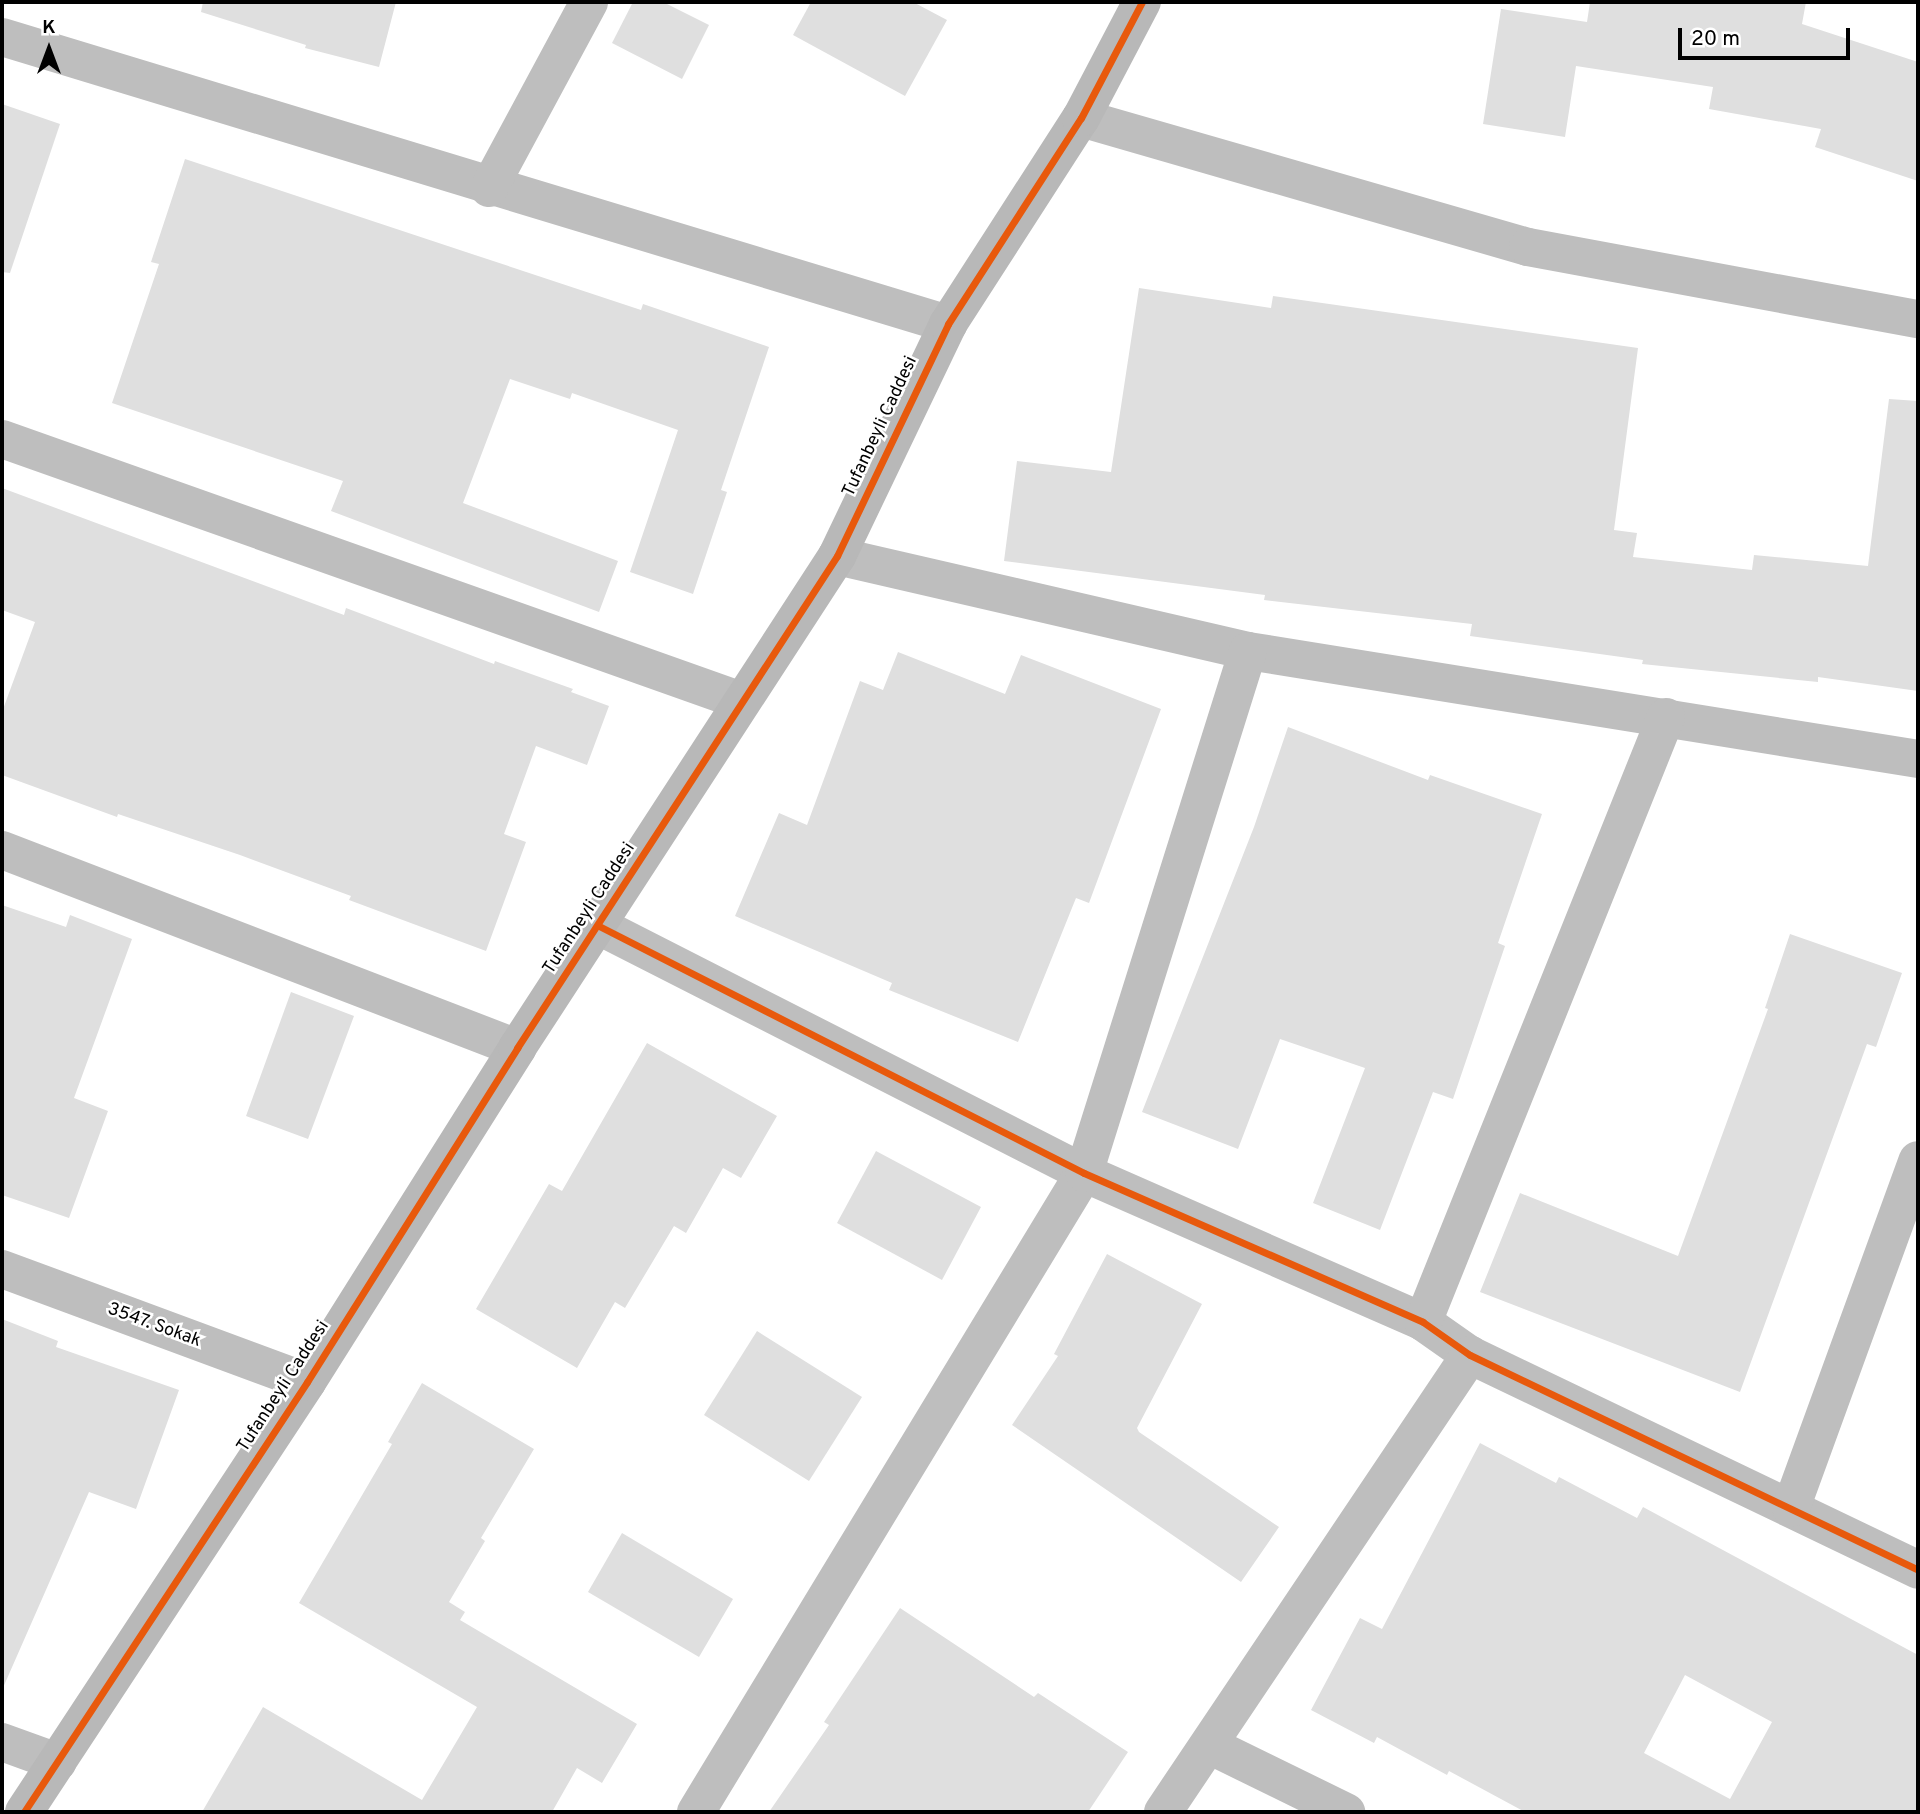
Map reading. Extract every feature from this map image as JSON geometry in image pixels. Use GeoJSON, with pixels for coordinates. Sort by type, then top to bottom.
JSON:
{"type":"FeatureCollection","features":[{"type":"Feature","properties":{"kind":"street"},"geometry":{"type":"LineString","coordinates":[[489,188],[589,2]]}},
{"type":"Feature","properties":{"kind":"street","name":"Tufanbeyli Caddesi"},"geometry":{"type":"LineString","coordinates":[[24,1812],[307,1382],[517,1048],[838,556],[948,324],[1081,118],[1142,2]]}},
{"type":"Feature","properties":{"kind":"street"},"geometry":{"type":"LineString","coordinates":[[2,37],[489,188],[948,324]]}},
{"type":"Feature","properties":{"kind":"street"},"geometry":{"type":"LineString","coordinates":[[1081,118],[1528,247],[1918,319]]}},
{"type":"Feature","properties":{"kind":"street"},"geometry":{"type":"LineString","coordinates":[[2,439],[742,701]]}},
{"type":"Feature","properties":{"kind":"street"},"geometry":{"type":"LineString","coordinates":[[838,556],[1248,651],[1667,717],[1918,760]]}},
{"type":"Feature","properties":{"kind":"street"},"geometry":{"type":"LineString","coordinates":[[696,1812],[1084,1173],[1248,651]]}},
{"type":"Feature","properties":{"kind":"street"},"geometry":{"type":"LineString","coordinates":[[1423,1322],[1667,717]]}},
{"type":"Feature","properties":{"kind":"street"},"geometry":{"type":"LineString","coordinates":[[2,850],[517,1048]]}},
{"type":"Feature","properties":{"kind":"street"},"geometry":{"type":"LineString","coordinates":[[599,926],[1084,1173],[1423,1322],[1470,1355],[1918,1570]]}},
{"type":"Feature","properties":{"kind":"street"},"geometry":{"type":"LineString","coordinates":[[1791,1508],[1918,1160]]}},
{"type":"Feature","properties":{"kind":"street","name":"3547. Sokak"},"geometry":{"type":"LineString","coordinates":[[2,1269],[307,1382]]}},
{"type":"Feature","properties":{"kind":"street"},"geometry":{"type":"LineString","coordinates":[[1163,1812],[1470,1355]]}},
{"type":"Feature","properties":{"kind":"street"},"geometry":{"type":"LineString","coordinates":[[2,1742],[57,1762]]}},
{"type":"Feature","properties":{"kind":"street"},"geometry":{"type":"LineString","coordinates":[[1209,1745],[1346,1812]]}},
{"type":"Feature","properties":{"kind":"building"},"geometry":{"type":"Polygon","coordinates":[[[203,2],[396,2],[379,67],[305,48],[306,45],[201,12],[203,2]]]}},
{"type":"Feature","properties":{"kind":"building"},"geometry":{"type":"Polygon","coordinates":[[[633,2],[663,2],[709,25],[682,79],[612,43],[633,2]]]}},
{"type":"Feature","properties":{"kind":"building"},"geometry":{"type":"Polygon","coordinates":[[[811,2],[913,2],[947,20],[905,96],[793,35],[811,2]]]}},
{"type":"Feature","properties":{"kind":"building"},"geometry":{"type":"Polygon","coordinates":[[[1590,2],[1806,2],[1802,24],[1918,62],[1918,181],[1815,147],[1821,129],[1709,109],[1713,87],[1576,66],[1565,137],[1483,124],[1501,9],[1587,22],[1590,2]]]}},
{"type":"Feature","properties":{"kind":"building"},"geometry":{"type":"Polygon","coordinates":[[[2,104],[60,124],[10,273],[2,272],[2,104]]]}},
{"type":"Feature","properties":{"kind":"building"},"geometry":{"type":"Polygon","coordinates":[[[185,159],[641,310],[643,304],[769,347],[721,490],[727,492],[693,594],[630,572],[678,430],[572,393],[570,399],[510,379],[463,503],[618,561],[599,612],[331,511],[343,481],[112,403],[159,264],[151,262],[185,159]]]}},
{"type":"Feature","properties":{"kind":"building"},"geometry":{"type":"Polygon","coordinates":[[[1139,288],[1271,308],[1273,296],[1638,348],[1614,530],[1637,533],[1633,557],[1752,570],[1754,555],[1868,566],[1889,399],[1918,401],[1918,691],[1818,677],[1818,682],[1642,664],[1643,660],[1470,636],[1472,624],[1264,600],[1265,595],[1004,561],[1017,461],[1111,472],[1139,288]]]}},
{"type":"Feature","properties":{"kind":"building"},"geometry":{"type":"Polygon","coordinates":[[[2,488],[344,615],[346,608],[494,664],[495,661],[573,689],[571,692],[609,706],[587,765],[536,746],[504,834],[526,842],[486,951],[349,900],[351,896],[240,855],[118,814],[117,817],[2,775],[2,712],[35,622],[2,610],[2,488]]]}},
{"type":"Feature","properties":{"kind":"building"},"geometry":{"type":"Polygon","coordinates":[[[898,652],[1005,694],[1021,655],[1161,709],[1089,903],[1076,898],[1018,1042],[889,990],[892,983],[735,916],[779,813],[807,825],[860,681],[883,690],[898,652]]]}},
{"type":"Feature","properties":{"kind":"building"},"geometry":{"type":"Polygon","coordinates":[[[1288,727],[1428,780],[1430,775],[1542,814],[1498,943],[1505,946],[1453,1099],[1433,1092],[1380,1230],[1313,1203],[1365,1068],[1280,1039],[1238,1149],[1142,1112],[1254,827],[1288,727]]]}},
{"type":"Feature","properties":{"kind":"building"},"geometry":{"type":"Polygon","coordinates":[[[2,905],[66,927],[70,915],[132,939],[74,1098],[108,1111],[69,1218],[2,1195],[2,905]]]}},
{"type":"Feature","properties":{"kind":"building"},"geometry":{"type":"Polygon","coordinates":[[[1790,934],[1902,973],[1876,1047],[1867,1044],[1740,1392],[1480,1292],[1520,1193],[1678,1256],[1768,1009],[1765,1008],[1790,934]]]}},
{"type":"Feature","properties":{"kind":"building"},"geometry":{"type":"Polygon","coordinates":[[[291,992],[354,1016],[308,1139],[246,1116],[291,992]]]}},
{"type":"Feature","properties":{"kind":"building"},"geometry":{"type":"Polygon","coordinates":[[[647,1043],[777,1116],[741,1178],[723,1168],[686,1233],[674,1226],[625,1308],[615,1302],[577,1368],[476,1309],[549,1184],[562,1191],[647,1043]]]}},
{"type":"Feature","properties":{"kind":"building"},"geometry":{"type":"Polygon","coordinates":[[[876,1151],[981,1207],[942,1280],[837,1223],[876,1151]]]}},
{"type":"Feature","properties":{"kind":"building"},"geometry":{"type":"Polygon","coordinates":[[[1107,1254],[1202,1304],[1137,1428],[1139,1432],[1279,1527],[1241,1582],[1012,1425],[1058,1356],[1054,1354],[1107,1254]]]}},
{"type":"Feature","properties":{"kind":"building"},"geometry":{"type":"Polygon","coordinates":[[[2,1319],[58,1341],[56,1347],[179,1390],[136,1509],[89,1492],[2,1690],[2,1319]]]}},
{"type":"Feature","properties":{"kind":"building"},"geometry":{"type":"Polygon","coordinates":[[[757,1331],[862,1397],[809,1481],[704,1415],[757,1331]]]}},
{"type":"Feature","properties":{"kind":"building"},"geometry":{"type":"Polygon","coordinates":[[[422,1383],[534,1449],[481,1538],[485,1541],[449,1602],[465,1612],[460,1620],[637,1724],[602,1783],[577,1768],[552,1812],[202,1812],[263,1707],[422,1800],[477,1707],[299,1603],[392,1444],[388,1442],[422,1383]]]}},
{"type":"Feature","properties":{"kind":"building"},"geometry":{"type":"Polygon","coordinates":[[[1480,1443],[1556,1483],[1559,1477],[1637,1518],[1643,1507],[1918,1655],[1918,1812],[1525,1812],[1449,1771],[1447,1775],[1377,1737],[1374,1743],[1311,1710],[1360,1618],[1382,1629],[1480,1443]],[[1685,1675],[1644,1753],[1730,1799],[1772,1722],[1685,1675]]]}},
{"type":"Feature","properties":{"kind":"building"},"geometry":{"type":"Polygon","coordinates":[[[622,1533],[733,1599],[699,1657],[588,1592],[622,1533]]]}},
{"type":"Feature","properties":{"kind":"building"},"geometry":{"type":"Polygon","coordinates":[[[900,1608],[1034,1697],[1038,1693],[1128,1752],[1088,1812],[769,1812],[829,1725],[824,1722],[900,1608]]]}},
{"type":"Feature","properties":{"kind":"cycle path"},"geometry":{"type":"LineString","coordinates":[[24,1812],[307,1382],[517,1048],[837,556],[948,324],[1081,118],[1142,2]]}},
{"type":"Feature","properties":{"kind":"cycle path"},"geometry":{"type":"LineString","coordinates":[[599,926],[1084,1173],[1423,1322],[1470,1355],[1918,1570]]}}]}
